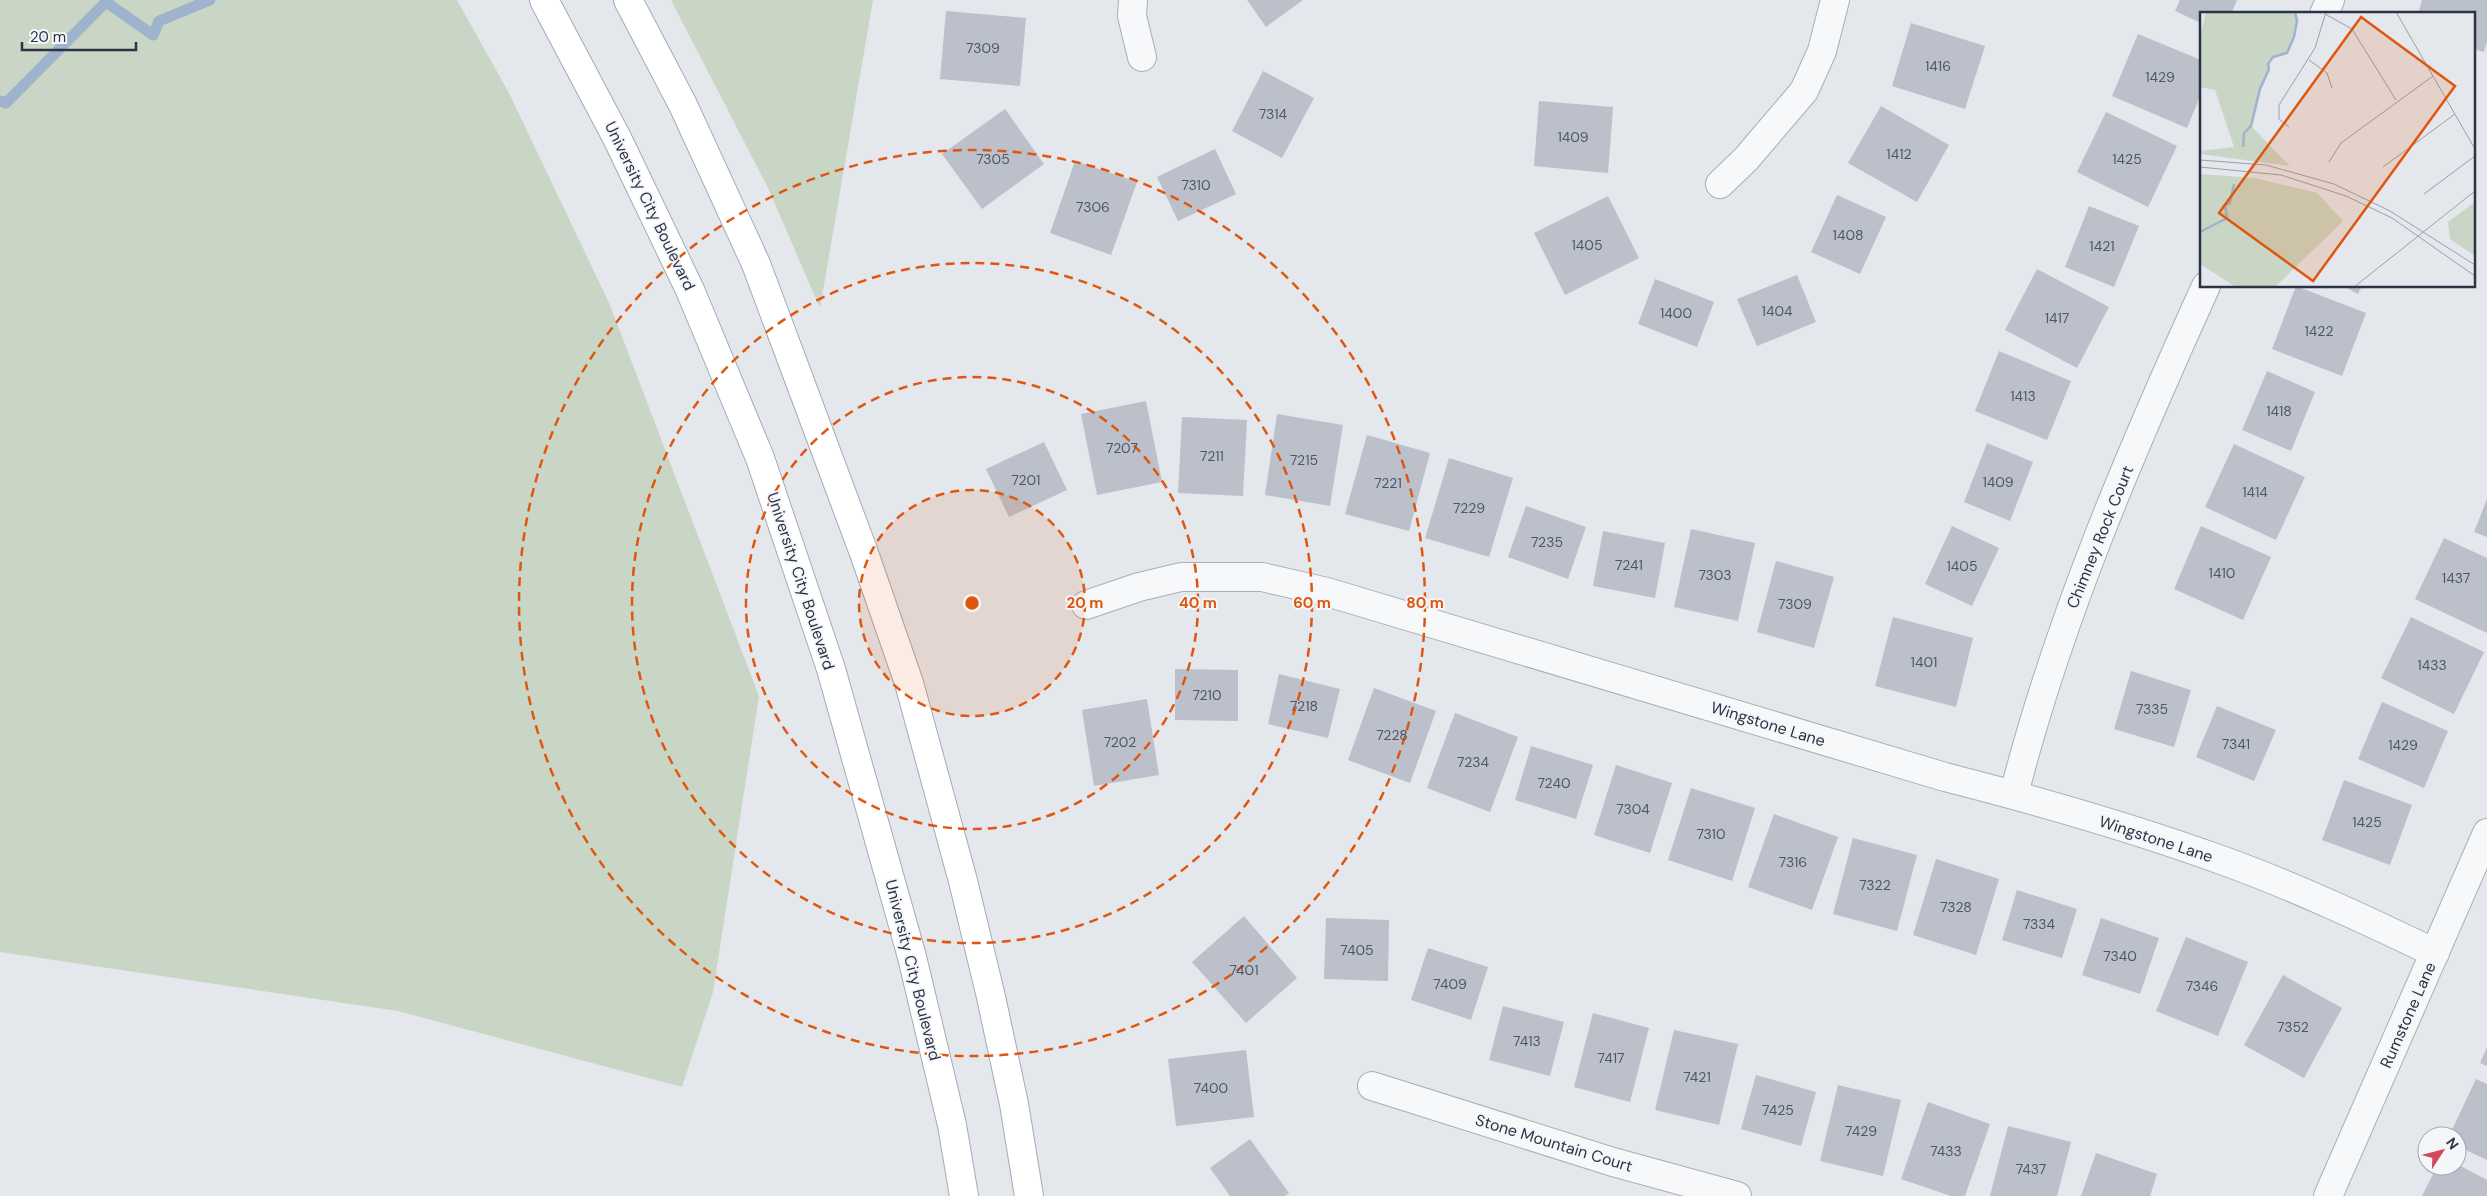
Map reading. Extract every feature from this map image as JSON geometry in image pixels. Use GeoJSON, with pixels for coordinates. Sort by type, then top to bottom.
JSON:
{"type":"FeatureCollection","features":[{"type":"Feature","properties":{"kind":"main road","name":"University City Boulevard"},"geometry":{"type":"LineString","coordinates":[[544,0],[617,138],[690,290],[760,458],[831,669],[912,957],[952,1125],[964,1196]]}},
{"type":"Feature","properties":{"kind":"main road"},"geometry":{"type":"LineString","coordinates":[[628,0],[683,105],[756,264],[854,525],[909,683],[961,872],[984,968],[1014,1104],[1029,1196]]}},
{"type":"Feature","properties":{"kind":"street"},"geometry":{"type":"LineString","coordinates":[[1133,0],[1132,16],[1142,57]]}},
{"type":"Feature","properties":{"kind":"street"},"geometry":{"type":"LineString","coordinates":[[1720,184],[1746,159],[1804,91],[1822,51],[1835,0]]}},
{"type":"Feature","properties":{"kind":"street"},"geometry":{"type":"LineString","coordinates":[[2325,12],[2330,0]]}},
{"type":"Feature","properties":{"kind":"street","name":"Chimney Rock Court"},"geometry":{"type":"LineString","coordinates":[[2014,794],[2028,738],[2083,573],[2166,375],[2205,288]]}},
{"type":"Feature","properties":{"kind":"street","name":"Wingstone Lane"},"geometry":{"type":"LineString","coordinates":[[1086,605],[1139,587],[1181,577],[1262,578],[1326,592],[1945,777],[2014,794],[2225,861],[2349,912],[2435,953]]}},
{"type":"Feature","properties":{"kind":"street","name":"Rumstone Lane"},"geometry":{"type":"LineString","coordinates":[[2328,1196],[2487,833]]}},
{"type":"Feature","properties":{"kind":"street","name":"Stone Mountain Court"},"geometry":{"type":"LineString","coordinates":[[1372,1086],[1613,1162],[1737,1196]]}},
{"type":"Feature","properties":{"kind":"green space"},"geometry":{"type":"Polygon","coordinates":[[[0,0],[457,0],[509,93],[610,305],[759,696],[713,992],[682,1087],[398,1011],[0,952],[0,0]]]}},
{"type":"Feature","properties":{"kind":"green space"},"geometry":{"type":"Polygon","coordinates":[[[671,0],[873,0],[820,308],[768,188],[671,0]]]}},
{"type":"Feature","properties":{"kind":"building"},"geometry":{"type":"Polygon","coordinates":[[[1247,0],[1303,0],[1266,27],[1247,0]]]}},
{"type":"Feature","properties":{"kind":"building"},"geometry":{"type":"Polygon","coordinates":[[[2180,0],[2237,0],[2232,12],[2200,12],[2200,23],[2175,11],[2180,0]]]}},
{"type":"Feature","properties":{"kind":"building"},"geometry":{"type":"Polygon","coordinates":[[[2422,0],[2487,0],[2487,42],[2484,52],[2474,49],[2474,12],[2419,12],[2422,0]]]}},
{"type":"Feature","properties":{"kind":"building"},"geometry":{"type":"Polygon","coordinates":[[[946,11],[1026,18],[1020,86],[940,79],[946,11]]]}},
{"type":"Feature","properties":{"kind":"building"},"geometry":{"type":"Polygon","coordinates":[[[1911,23],[1985,46],[1965,109],[1892,86],[1911,23]]]}},
{"type":"Feature","properties":{"kind":"building"},"geometry":{"type":"Polygon","coordinates":[[[2138,34],[2200,60],[2200,96],[2187,128],[2112,96],[2138,34]]]}},
{"type":"Feature","properties":{"kind":"building"},"geometry":{"type":"Polygon","coordinates":[[[1263,71],[1314,98],[1282,158],[1232,131],[1263,71]]]}},
{"type":"Feature","properties":{"kind":"building"},"geometry":{"type":"Polygon","coordinates":[[[1539,101],[1613,107],[1608,173],[1534,166],[1539,101]]]}},
{"type":"Feature","properties":{"kind":"building"},"geometry":{"type":"Polygon","coordinates":[[[1881,106],[1949,145],[1917,202],[1848,163],[1881,106]]]}},
{"type":"Feature","properties":{"kind":"building"},"geometry":{"type":"Polygon","coordinates":[[[1005,109],[1044,164],[982,209],[942,154],[1005,109]]]}},
{"type":"Feature","properties":{"kind":"building"},"geometry":{"type":"Polygon","coordinates":[[[2106,112],[2177,146],[2148,207],[2077,172],[2106,112]]]}},
{"type":"Feature","properties":{"kind":"building"},"geometry":{"type":"Polygon","coordinates":[[[1215,149],[1236,194],[1178,221],[1157,177],[1215,149]]]}},
{"type":"Feature","properties":{"kind":"building"},"geometry":{"type":"Polygon","coordinates":[[[1075,161],[1137,182],[1111,255],[1050,233],[1075,161]]]}},
{"type":"Feature","properties":{"kind":"building"},"geometry":{"type":"Polygon","coordinates":[[[1837,195],[1886,217],[1860,274],[1811,252],[1837,195]]]}},
{"type":"Feature","properties":{"kind":"building"},"geometry":{"type":"Polygon","coordinates":[[[1608,196],[1639,258],[1565,295],[1534,233],[1608,196]]]}},
{"type":"Feature","properties":{"kind":"building"},"geometry":{"type":"Polygon","coordinates":[[[2089,206],[2139,226],[2114,287],[2065,267],[2089,206]]]}},
{"type":"Feature","properties":{"kind":"building"},"geometry":{"type":"Polygon","coordinates":[[[2037,269],[2109,307],[2077,368],[2005,330],[2037,269]]]}},
{"type":"Feature","properties":{"kind":"building"},"geometry":{"type":"Polygon","coordinates":[[[1797,275],[1816,322],[1757,346],[1737,299],[1797,275]]]}},
{"type":"Feature","properties":{"kind":"building"},"geometry":{"type":"Polygon","coordinates":[[[1655,279],[1714,302],[1697,347],[1638,324],[1655,279]]]}},
{"type":"Feature","properties":{"kind":"building"},"geometry":{"type":"Polygon","coordinates":[[[2295,288],[2301,288],[2366,313],[2342,376],[2272,349],[2295,288]]]}},
{"type":"Feature","properties":{"kind":"building"},"geometry":{"type":"Polygon","coordinates":[[[2347,288],[2361,288],[2358,294],[2347,288]]]}},
{"type":"Feature","properties":{"kind":"building"},"geometry":{"type":"Polygon","coordinates":[[[1999,351],[2071,381],[2047,440],[1975,411],[1999,351]]]}},
{"type":"Feature","properties":{"kind":"building"},"geometry":{"type":"Polygon","coordinates":[[[2267,371],[2315,392],[2291,451],[2242,430],[2267,371]]]}},
{"type":"Feature","properties":{"kind":"building"},"geometry":{"type":"Polygon","coordinates":[[[1146,401],[1162,482],[1097,495],[1081,414],[1146,401]]]}},
{"type":"Feature","properties":{"kind":"building"},"geometry":{"type":"Polygon","coordinates":[[[1277,414],[1343,425],[1330,506],[1265,495],[1277,414]]]}},
{"type":"Feature","properties":{"kind":"building"},"geometry":{"type":"Polygon","coordinates":[[[1182,417],[1247,420],[1243,496],[1178,493],[1182,417]]]}},
{"type":"Feature","properties":{"kind":"building"},"geometry":{"type":"Polygon","coordinates":[[[1367,435],[1430,453],[1409,531],[1345,514],[1367,435]]]}},
{"type":"Feature","properties":{"kind":"building"},"geometry":{"type":"Polygon","coordinates":[[[1044,442],[1067,490],[1009,517],[986,469],[1044,442]]]}},
{"type":"Feature","properties":{"kind":"building"},"geometry":{"type":"Polygon","coordinates":[[[1987,443],[2033,462],[2010,521],[1964,502],[1987,443]]]}},
{"type":"Feature","properties":{"kind":"building"},"geometry":{"type":"Polygon","coordinates":[[[2234,444],[2305,477],[2276,540],[2205,507],[2234,444]]]}},
{"type":"Feature","properties":{"kind":"building"},"geometry":{"type":"Polygon","coordinates":[[[1449,458],[1513,478],[1489,557],[1425,538],[1449,458]]]}},
{"type":"Feature","properties":{"kind":"building"},"geometry":{"type":"Polygon","coordinates":[[[2487,499],[2487,537],[2474,532],[2487,499]]]}},
{"type":"Feature","properties":{"kind":"building"},"geometry":{"type":"Polygon","coordinates":[[[1526,506],[1586,527],[1568,579],[1508,557],[1526,506]]]}},
{"type":"Feature","properties":{"kind":"building"},"geometry":{"type":"Polygon","coordinates":[[[1952,526],[1999,548],[1972,606],[1925,584],[1952,526]]]}},
{"type":"Feature","properties":{"kind":"building"},"geometry":{"type":"Polygon","coordinates":[[[2201,526],[2271,557],[2243,620],[2174,589],[2201,526]]]}},
{"type":"Feature","properties":{"kind":"building"},"geometry":{"type":"Polygon","coordinates":[[[1691,529],[1755,543],[1738,621],[1674,607],[1691,529]]]}},
{"type":"Feature","properties":{"kind":"building"},"geometry":{"type":"Polygon","coordinates":[[[1603,531],[1665,543],[1655,598],[1593,586],[1603,531]]]}},
{"type":"Feature","properties":{"kind":"building"},"geometry":{"type":"Polygon","coordinates":[[[2444,538],[2487,558],[2487,633],[2415,599],[2444,538]]]}},
{"type":"Feature","properties":{"kind":"building"},"geometry":{"type":"Polygon","coordinates":[[[1776,561],[1834,577],[1814,648],[1757,632],[1776,561]]]}},
{"type":"Feature","properties":{"kind":"building"},"geometry":{"type":"Polygon","coordinates":[[[1893,617],[1973,638],[1956,707],[1875,686],[1893,617]]]}},
{"type":"Feature","properties":{"kind":"building"},"geometry":{"type":"Polygon","coordinates":[[[2411,617],[2484,652],[2454,714],[2381,678],[2411,617]]]}},
{"type":"Feature","properties":{"kind":"building"},"geometry":{"type":"Polygon","coordinates":[[[1175,669],[1238,670],[1238,721],[1175,720],[1175,669]]]}},
{"type":"Feature","properties":{"kind":"building"},"geometry":{"type":"Polygon","coordinates":[[[2131,671],[2191,690],[2174,747],[2114,729],[2131,671]]]}},
{"type":"Feature","properties":{"kind":"building"},"geometry":{"type":"Polygon","coordinates":[[[1279,674],[1340,689],[1328,738],[1268,724],[1279,674]]]}},
{"type":"Feature","properties":{"kind":"building"},"geometry":{"type":"Polygon","coordinates":[[[1374,688],[1436,711],[1410,783],[1348,760],[1374,688]]]}},
{"type":"Feature","properties":{"kind":"building"},"geometry":{"type":"Polygon","coordinates":[[[1147,699],[1159,775],[1094,786],[1082,710],[1147,699]]]}},
{"type":"Feature","properties":{"kind":"building"},"geometry":{"type":"Polygon","coordinates":[[[2382,702],[2448,731],[2424,788],[2358,759],[2382,702]]]}},
{"type":"Feature","properties":{"kind":"building"},"geometry":{"type":"Polygon","coordinates":[[[2217,706],[2276,730],[2254,781],[2196,757],[2217,706]]]}},
{"type":"Feature","properties":{"kind":"building"},"geometry":{"type":"Polygon","coordinates":[[[1455,713],[1518,737],[1490,812],[1427,788],[1455,713]]]}},
{"type":"Feature","properties":{"kind":"building"},"geometry":{"type":"Polygon","coordinates":[[[1531,746],[1593,765],[1576,819],[1515,800],[1531,746]]]}},
{"type":"Feature","properties":{"kind":"building"},"geometry":{"type":"Polygon","coordinates":[[[1616,765],[1672,783],[1650,853],[1594,835],[1616,765]]]}},
{"type":"Feature","properties":{"kind":"building"},"geometry":{"type":"Polygon","coordinates":[[[2344,780],[2412,805],[2390,865],[2322,840],[2344,780]]]}},
{"type":"Feature","properties":{"kind":"building"},"geometry":{"type":"Polygon","coordinates":[[[1691,788],[1755,808],[1732,881],[1668,860],[1691,788]]]}},
{"type":"Feature","properties":{"kind":"building"},"geometry":{"type":"Polygon","coordinates":[[[1774,814],[1838,837],[1812,910],[1748,887],[1774,814]]]}},
{"type":"Feature","properties":{"kind":"building"},"geometry":{"type":"Polygon","coordinates":[[[1853,838],[1917,855],[1897,931],[1833,914],[1853,838]]]}},
{"type":"Feature","properties":{"kind":"building"},"geometry":{"type":"Polygon","coordinates":[[[1936,859],[1999,879],[1976,955],[1913,935],[1936,859]]]}},
{"type":"Feature","properties":{"kind":"building"},"geometry":{"type":"Polygon","coordinates":[[[2017,890],[2077,909],[2062,958],[2002,940],[2017,890]]]}},
{"type":"Feature","properties":{"kind":"building"},"geometry":{"type":"Polygon","coordinates":[[[1244,916],[1297,978],[1246,1023],[1192,962],[1244,916]]]}},
{"type":"Feature","properties":{"kind":"building"},"geometry":{"type":"Polygon","coordinates":[[[1326,918],[1389,920],[1388,981],[1324,979],[1326,918]]]}},
{"type":"Feature","properties":{"kind":"building"},"geometry":{"type":"Polygon","coordinates":[[[2101,918],[2159,938],[2140,994],[2082,975],[2101,918]]]}},
{"type":"Feature","properties":{"kind":"building"},"geometry":{"type":"Polygon","coordinates":[[[2186,937],[2248,962],[2218,1036],[2156,1011],[2186,937]]]}},
{"type":"Feature","properties":{"kind":"building"},"geometry":{"type":"Polygon","coordinates":[[[1428,948],[1488,967],[1471,1020],[1411,1000],[1428,948]]]}},
{"type":"Feature","properties":{"kind":"building"},"geometry":{"type":"Polygon","coordinates":[[[2283,975],[2342,1008],[2304,1078],[2244,1045],[2283,975]]]}},
{"type":"Feature","properties":{"kind":"building"},"geometry":{"type":"Polygon","coordinates":[[[1503,1006],[1564,1022],[1550,1076],[1489,1060],[1503,1006]]]}},
{"type":"Feature","properties":{"kind":"building"},"geometry":{"type":"Polygon","coordinates":[[[1593,1013],[1649,1028],[1630,1102],[1574,1087],[1593,1013]]]}},
{"type":"Feature","properties":{"kind":"building"},"geometry":{"type":"Polygon","coordinates":[[[1674,1030],[1738,1044],[1719,1125],[1655,1110],[1674,1030]]]}},
{"type":"Feature","properties":{"kind":"building"},"geometry":{"type":"Polygon","coordinates":[[[2487,1047],[2487,1066],[2480,1063],[2487,1047]]]}},
{"type":"Feature","properties":{"kind":"building"},"geometry":{"type":"Polygon","coordinates":[[[1246,1050],[1254,1117],[1176,1126],[1168,1059],[1246,1050]]]}},
{"type":"Feature","properties":{"kind":"building"},"geometry":{"type":"Polygon","coordinates":[[[1756,1075],[1816,1092],[1801,1146],[1741,1129],[1756,1075]]]}},
{"type":"Feature","properties":{"kind":"building"},"geometry":{"type":"Polygon","coordinates":[[[2476,1079],[2487,1084],[2487,1160],[2467,1151],[2467,1126],[2454,1126],[2476,1079]]]}},
{"type":"Feature","properties":{"kind":"building"},"geometry":{"type":"Polygon","coordinates":[[[1838,1085],[1901,1100],[1883,1176],[1820,1161],[1838,1085]]]}},
{"type":"Feature","properties":{"kind":"building"},"geometry":{"type":"Polygon","coordinates":[[[1928,1102],[1990,1124],[1965,1196],[1951,1196],[1901,1179],[1928,1102]]]}},
{"type":"Feature","properties":{"kind":"building"},"geometry":{"type":"Polygon","coordinates":[[[2008,1126],[2071,1142],[2057,1196],[1990,1196],[2008,1126]]]}},
{"type":"Feature","properties":{"kind":"building"},"geometry":{"type":"Polygon","coordinates":[[[1250,1139],[1289,1193],[1285,1196],[1230,1196],[1210,1168],[1250,1139]]]}},
{"type":"Feature","properties":{"kind":"building"},"geometry":{"type":"Polygon","coordinates":[[[2096,1153],[2157,1174],[2150,1196],[2081,1196],[2096,1153]]]}},
{"type":"Feature","properties":{"kind":"building"},"geometry":{"type":"Polygon","coordinates":[[[2467,1169],[2487,1180],[2487,1196],[2422,1196],[2432,1176],[2467,1176],[2467,1169]]]}},
{"type":"Feature","properties":{"kind":"waterway"},"geometry":{"type":"LineString","coordinates":[[0,101],[6,103],[106,2],[153,35],[159,21],[210,0]]}}]}
